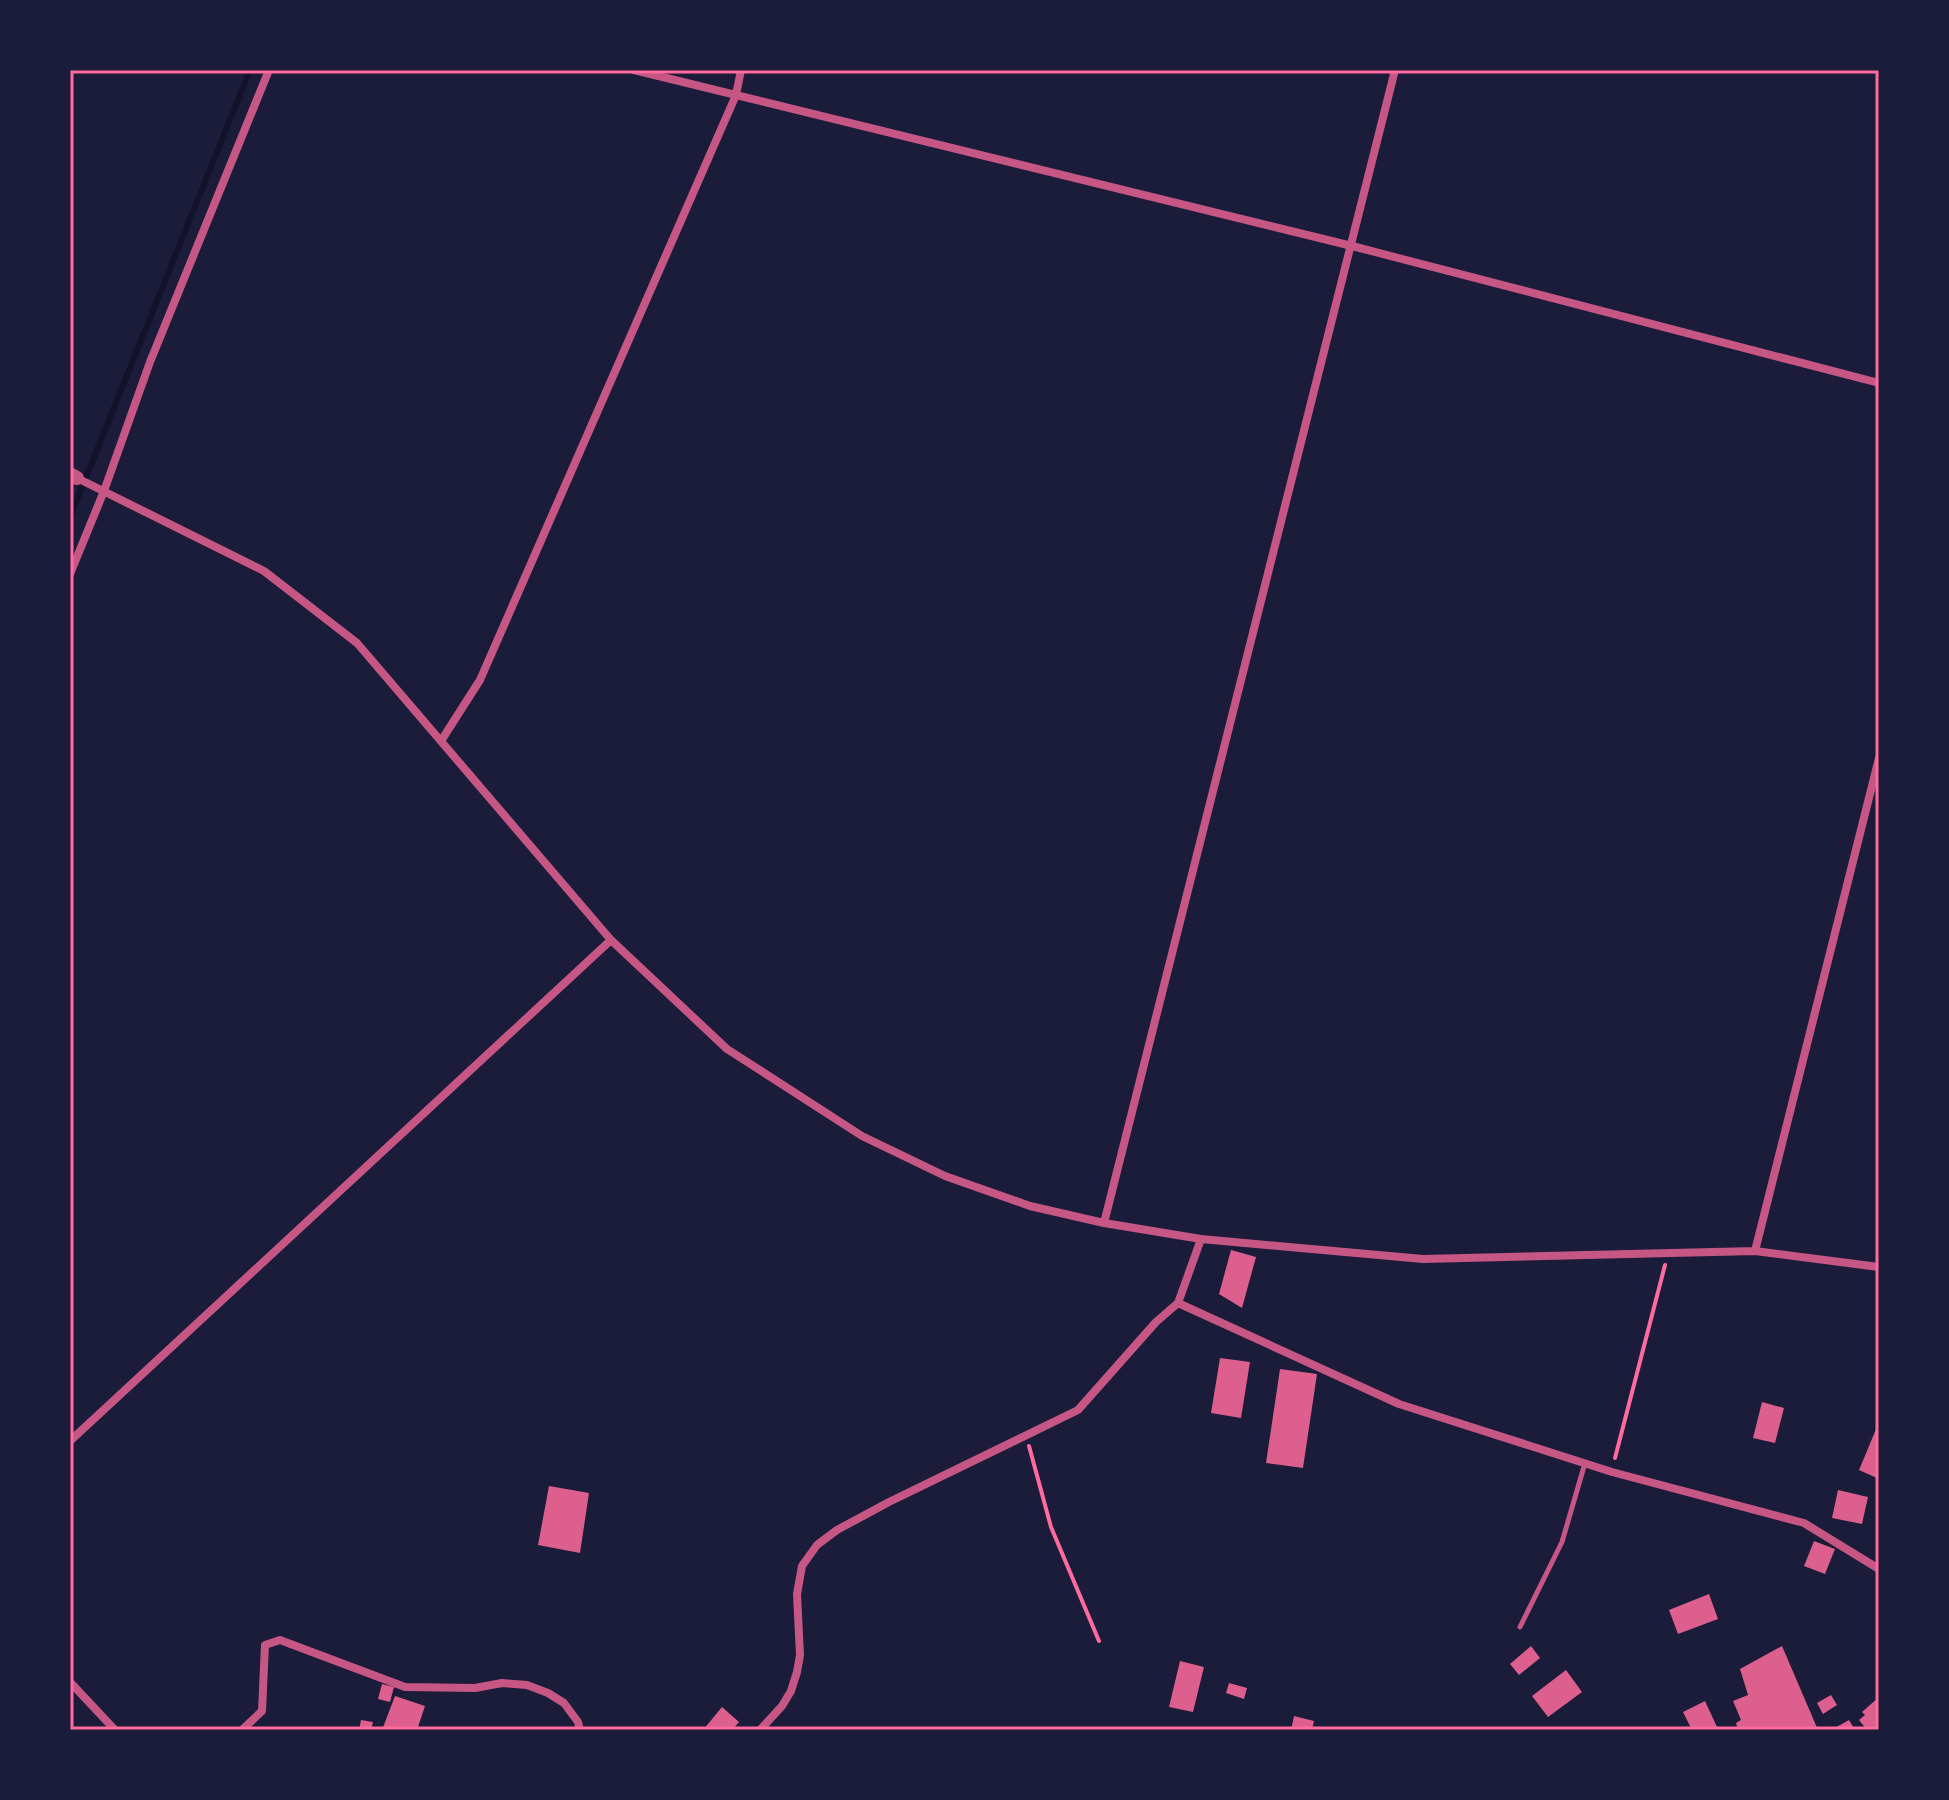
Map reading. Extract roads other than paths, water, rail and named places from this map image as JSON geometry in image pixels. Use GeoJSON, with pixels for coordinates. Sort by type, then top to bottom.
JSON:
{"type":"FeatureCollection","features":[{"type":"Feature","properties":{"kind":"street"},"geometry":{"type":"LineString","coordinates":[[70,574],[150,362],[269,70]]}},
{"type":"Feature","properties":{"kind":"street"},"geometry":{"type":"LineString","coordinates":[[634,70],[1352,246],[1879,383]]}},
{"type":"Feature","properties":{"kind":"street"},"geometry":{"type":"LineString","coordinates":[[441,741],[480,680],[736,95],[741,70]]}},
{"type":"Feature","properties":{"kind":"street"},"geometry":{"type":"LineString","coordinates":[[1104,1223],[1395,70]]}},
{"type":"Feature","properties":{"kind":"street"},"geometry":{"type":"LineString","coordinates":[[73,476],[264,571],[357,643],[611,940],[727,1049],[862,1136],[945,1176],[1030,1206],[1104,1223],[1201,1239],[1423,1259],[1755,1251],[1879,1267]]}},
{"type":"Feature","properties":{"kind":"street"},"geometry":{"type":"LineString","coordinates":[[1755,1251],[1879,758]]}},
{"type":"Feature","properties":{"kind":"street"},"geometry":{"type":"LineString","coordinates":[[70,1441],[611,940]]}},
{"type":"Feature","properties":{"kind":"street"},"geometry":{"type":"LineString","coordinates":[[760,1730],[782,1706],[797,1672],[800,1655],[797,1594],[802,1566],[817,1545],[837,1530],[889,1502],[1078,1410],[1156,1322],[1178,1303],[1190,1277],[1201,1239]]}},
{"type":"Feature","properties":{"kind":"street"},"geometry":{"type":"LineString","coordinates":[[1178,1303],[1399,1404],[1612,1472],[1804,1523],[1879,1569]]}},
{"type":"Feature","properties":{"kind":"street"},"geometry":{"type":"LineString","coordinates":[[242,1730],[262,1711],[265,1645],[280,1640],[405,1687],[475,1688],[502,1683],[527,1685],[564,1703],[580,1730]]}},
{"type":"Feature","properties":{"kind":"street"},"geometry":{"type":"LineString","coordinates":[[70,1682],[115,1730]]}},
{"type":"Feature","properties":{"kind":"lane"},"geometry":{"type":"LineString","coordinates":[[1520,1627],[1562,1542],[1585,1463]]}},
{"type":"Feature","properties":{"kind":"waterway"},"geometry":{"type":"LineString","coordinates":[[70,517],[250,70]]}}]}
